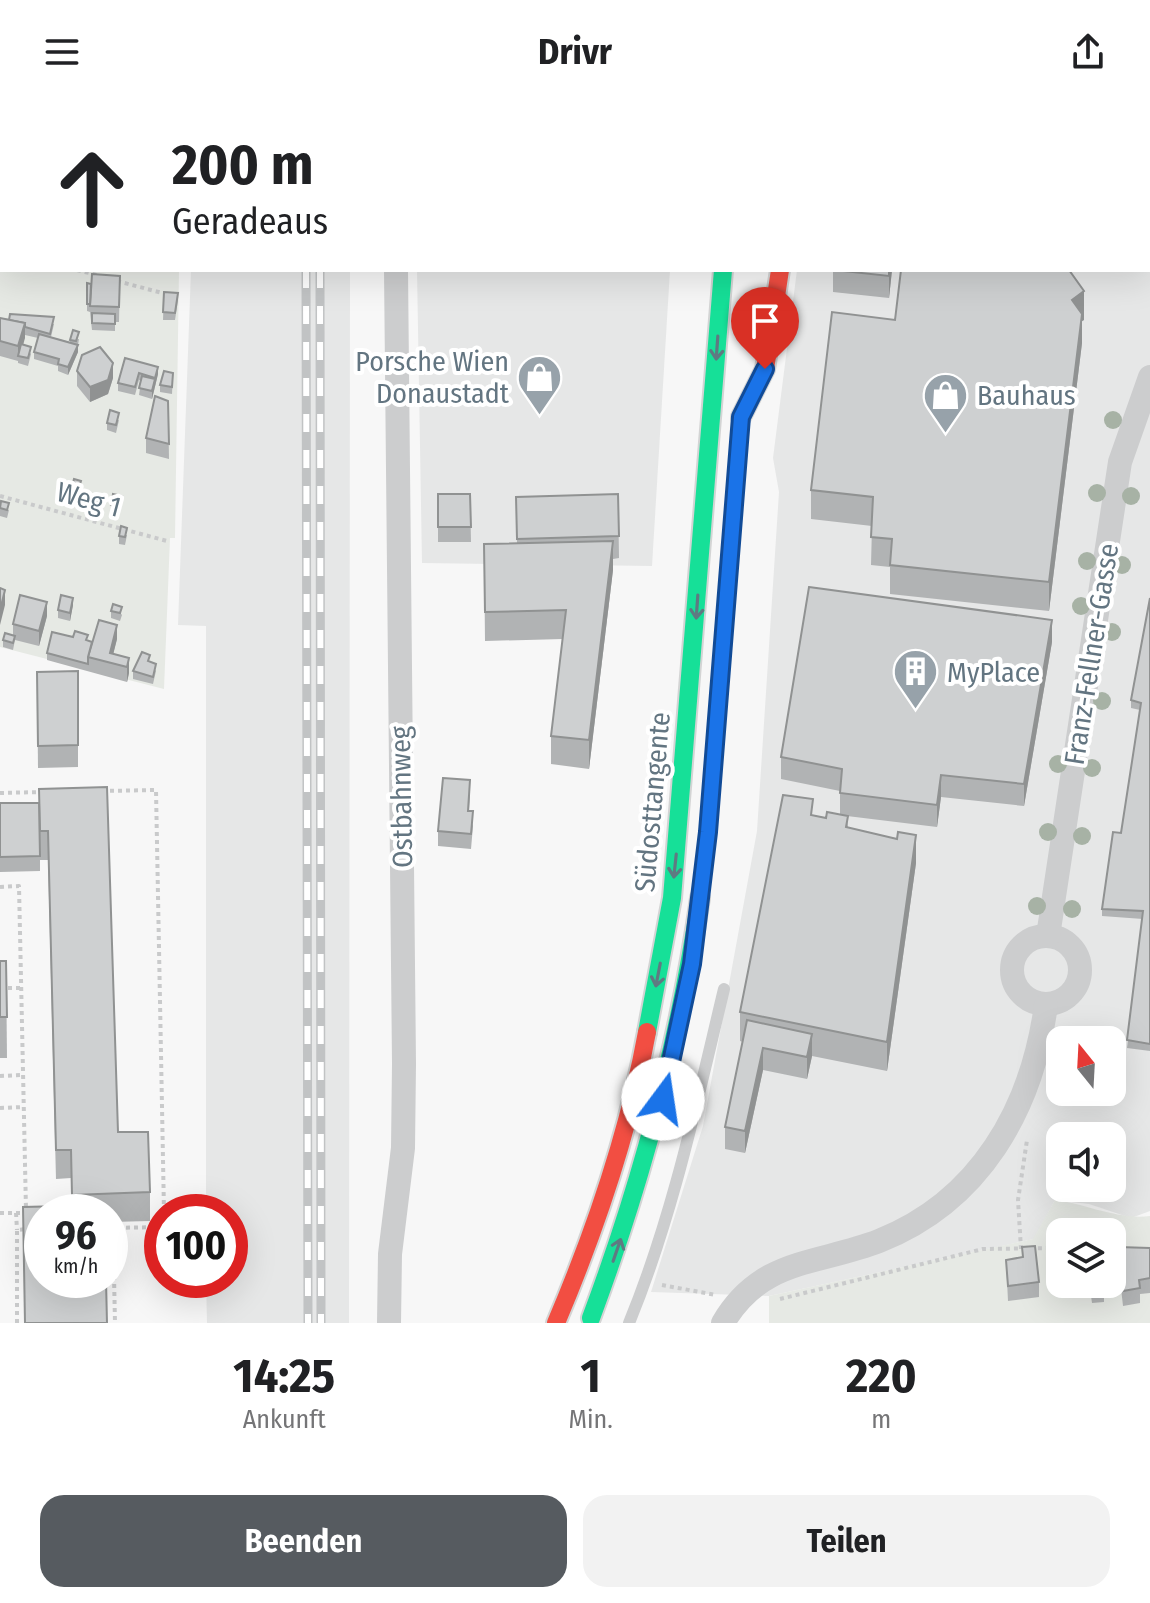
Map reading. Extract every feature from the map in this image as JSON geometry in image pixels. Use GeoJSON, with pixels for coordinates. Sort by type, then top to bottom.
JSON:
{"type":"FeatureCollection","features":[{"type":"Feature","properties":{"kind":"highway","name":"Südosttangente"},"geometry":{"type":"LineString","coordinates":[[556,1323],[577,1274],[638,1082],[672,898],[723,272]]}},
{"type":"Feature","properties":{"kind":"highway"},"geometry":{"type":"LineString","coordinates":[[744,373],[740,424],[765,369],[780,272]]}},
{"type":"Feature","properties":{"kind":"highway","name":"Südosttangente"},"geometry":{"type":"LineString","coordinates":[[589,1323],[647,1160],[671,1069],[692,964],[703,876]]}},
{"type":"Feature","properties":{"kind":"street","name":"Ostbahnweg"},"geometry":{"type":"LineString","coordinates":[[389,1323],[390,1254],[403,1148],[404,1064],[396,272]]}},
{"type":"Feature","properties":{"kind":"street","name":"Franz-Fellner-Gasse"},"geometry":{"type":"LineString","coordinates":[[1048,936],[1120,462],[1150,377]]}},
{"type":"Feature","properties":{"kind":"street"},"geometry":{"type":"LineString","coordinates":[[1048,936],[1060,938],[1077,954],[1080,977],[1068,998],[1046,1005],[1035,1003],[1017,989],[1012,968],[1014,957],[1028,941],[1048,936]]}},
{"type":"Feature","properties":{"kind":"street"},"geometry":{"type":"LineString","coordinates":[[723,1323],[739,1299],[760,1281],[793,1265],[878,1242],[913,1225],[946,1203],[977,1174],[1008,1131],[1026,1088],[1046,1005]]}},
{"type":"Feature","properties":{"kind":"lane"},"geometry":{"type":"LineString","coordinates":[[629,1323],[646,1282],[686,1148],[724,989]]}},
{"type":"Feature","properties":{"kind":"path"},"geometry":{"type":"LineString","coordinates":[[84,272],[176,297]]}},
{"type":"Feature","properties":{"kind":"path","name":"Weg 1"},"geometry":{"type":"LineString","coordinates":[[0,496],[167,541]]}},
{"type":"Feature","properties":{"kind":"path"},"geometry":{"type":"LineString","coordinates":[[93,791],[156,790],[164,1194]]}},
{"type":"Feature","properties":{"kind":"path"},"geometry":{"type":"LineString","coordinates":[[0,793],[47,792]]}},
{"type":"Feature","properties":{"kind":"path"},"geometry":{"type":"LineString","coordinates":[[0,887],[19,886],[26,1213],[0,1213]]}},
{"type":"Feature","properties":{"kind":"path"},"geometry":{"type":"LineString","coordinates":[[0,988],[21,988]]}},
{"type":"Feature","properties":{"kind":"path"},"geometry":{"type":"LineString","coordinates":[[0,1076],[22,1075]]}},
{"type":"Feature","properties":{"kind":"path"},"geometry":{"type":"LineString","coordinates":[[0,1108],[23,1107]]}},
{"type":"Feature","properties":{"kind":"path"},"geometry":{"type":"LineString","coordinates":[[16,1213],[17,1323]]}},
{"type":"Feature","properties":{"kind":"path"},"geometry":{"type":"LineString","coordinates":[[17,1230],[24,1230]]}},
{"type":"Feature","properties":{"kind":"path"},"geometry":{"type":"LineString","coordinates":[[646,1282],[739,1299],[773,1300],[983,1249],[1046,1248]]}},
{"type":"Feature","properties":{"kind":"path"},"geometry":{"type":"LineString","coordinates":[[1126,1253],[1137,1254]]}},
{"type":"Feature","properties":{"kind":"path"},"geometry":{"type":"LineString","coordinates":[[114,1298],[115,1323]]}},
{"type":"Feature","properties":{"kind":"shaded area"},"geometry":{"type":"Polygon","coordinates":[[[0,272],[179,272],[175,538],[170,538],[164,689],[0,647],[0,272]]]}},
{"type":"Feature","properties":{"kind":"shaded area"},"geometry":{"type":"Polygon","coordinates":[[[191,272],[350,272],[349,1323],[207,1323],[206,1298],[248,1298],[248,1194],[206,1194],[206,626],[178,625],[191,272]]]}},
{"type":"Feature","properties":{"kind":"shaded area","name":"Porsche Wien Donaustadt"},"geometry":{"type":"Polygon","coordinates":[[[417,272],[670,272],[652,566],[422,563],[417,272]]]}},
{"type":"Feature","properties":{"kind":"shaded area"},"geometry":{"type":"Polygon","coordinates":[[[797,272],[1150,272],[1150,1211],[1131,1218],[1089,1204],[1072,1202],[1126,1202],[1126,1122],[1046,1122],[1046,1202],[1054,1202],[1034,1239],[769,1296],[651,1292],[703,1126],[757,831],[779,492],[773,458],[797,272]]]}},
{"type":"Feature","properties":{"kind":"shaded area"},"geometry":{"type":"Polygon","coordinates":[[[1054,1202],[1067,1202],[1126,1216],[1150,1216],[1150,1323],[769,1323],[769,1296],[1033,1239],[1054,1202]]]}},
{"type":"Feature","properties":{"kind":"building"},"geometry":{"type":"Polygon","coordinates":[[[852,272],[889,272],[889,276],[852,272]]]}},
{"type":"Feature","properties":{"kind":"building","name":"Bauhaus"},"geometry":{"type":"Polygon","coordinates":[[[901,272],[1070,272],[1084,291],[1072,300],[1082,314],[1049,582],[890,565],[892,539],[871,537],[873,497],[811,490],[832,312],[895,320],[901,272]]]}},
{"type":"Feature","properties":{"kind":"building"},"geometry":{"type":"Polygon","coordinates":[[[92,274],[120,276],[119,307],[90,306],[92,274]]]}},
{"type":"Feature","properties":{"kind":"building"},"geometry":{"type":"Polygon","coordinates":[[[87,283],[91,284],[90,304],[87,304],[87,283]]]}},
{"type":"Feature","properties":{"kind":"building"},"geometry":{"type":"Polygon","coordinates":[[[164,292],[178,293],[175,313],[163,312],[164,292]]]}},
{"type":"Feature","properties":{"kind":"building"},"geometry":{"type":"Polygon","coordinates":[[[92,313],[115,314],[115,324],[92,323],[92,313]]]}},
{"type":"Feature","properties":{"kind":"building"},"geometry":{"type":"Polygon","coordinates":[[[10,314],[54,317],[50,334],[9,320],[10,314]]]}},
{"type":"Feature","properties":{"kind":"building"},"geometry":{"type":"Polygon","coordinates":[[[0,318],[25,323],[18,346],[0,341],[0,318]]]}},
{"type":"Feature","properties":{"kind":"building"},"geometry":{"type":"Polygon","coordinates":[[[73,330],[79,332],[76,341],[70,340],[73,330]]]}},
{"type":"Feature","properties":{"kind":"building"},"geometry":{"type":"Polygon","coordinates":[[[39,334],[78,345],[68,367],[58,364],[59,359],[34,352],[39,334]]]}},
{"type":"Feature","properties":{"kind":"building"},"geometry":{"type":"Polygon","coordinates":[[[21,344],[31,347],[28,358],[18,356],[21,344]]]}},
{"type":"Feature","properties":{"kind":"building"},"geometry":{"type":"Polygon","coordinates":[[[100,347],[113,363],[108,380],[90,387],[77,371],[82,355],[100,347]]]}},
{"type":"Feature","properties":{"kind":"building"},"geometry":{"type":"Polygon","coordinates":[[[125,358],[158,367],[155,378],[139,373],[135,387],[118,383],[125,358]]]}},
{"type":"Feature","properties":{"kind":"building"},"geometry":{"type":"Polygon","coordinates":[[[164,371],[173,373],[172,387],[160,385],[164,371]]]}},
{"type":"Feature","properties":{"kind":"building"},"geometry":{"type":"Polygon","coordinates":[[[142,376],[155,379],[152,391],[139,388],[142,376]]]}},
{"type":"Feature","properties":{"kind":"building"},"geometry":{"type":"Polygon","coordinates":[[[155,396],[168,401],[169,444],[146,438],[155,396]]]}},
{"type":"Feature","properties":{"kind":"building"},"geometry":{"type":"Polygon","coordinates":[[[110,410],[119,413],[116,425],[107,423],[110,410]]]}},
{"type":"Feature","properties":{"kind":"building"},"geometry":{"type":"Polygon","coordinates":[[[74,479],[81,481],[76,498],[69,496],[74,479]]]}},
{"type":"Feature","properties":{"kind":"building"},"geometry":{"type":"Polygon","coordinates":[[[113,494],[122,496],[119,507],[111,505],[113,494]]]}},
{"type":"Feature","properties":{"kind":"building"},"geometry":{"type":"Polygon","coordinates":[[[438,494],[470,494],[471,527],[438,527],[438,494]]]}},
{"type":"Feature","properties":{"kind":"building"},"geometry":{"type":"Polygon","coordinates":[[[618,494],[619,536],[517,539],[516,497],[618,494]]]}},
{"type":"Feature","properties":{"kind":"building"},"geometry":{"type":"Polygon","coordinates":[[[1,501],[9,503],[7,510],[0,508],[1,501]]]}},
{"type":"Feature","properties":{"kind":"building"},"geometry":{"type":"Polygon","coordinates":[[[121,526],[127,528],[125,537],[119,536],[121,526]]]}},
{"type":"Feature","properties":{"kind":"building"},"geometry":{"type":"Polygon","coordinates":[[[613,541],[589,740],[551,736],[566,610],[485,612],[484,544],[613,541]]]}},
{"type":"Feature","properties":{"kind":"building","name":"MyPlace"},"geometry":{"type":"Polygon","coordinates":[[[809,587],[1052,620],[1024,784],[941,775],[937,805],[840,793],[842,769],[781,757],[809,587]]]}},
{"type":"Feature","properties":{"kind":"building"},"geometry":{"type":"Polygon","coordinates":[[[0,588],[5,590],[0,610],[0,588]]]}},
{"type":"Feature","properties":{"kind":"building"},"geometry":{"type":"Polygon","coordinates":[[[20,595],[47,602],[39,631],[13,624],[20,595]]]}},
{"type":"Feature","properties":{"kind":"building"},"geometry":{"type":"Polygon","coordinates":[[[61,595],[73,598],[70,613],[58,610],[61,595]]]}},
{"type":"Feature","properties":{"kind":"building"},"geometry":{"type":"Polygon","coordinates":[[[1150,598],[1150,1044],[1127,1040],[1143,911],[1102,909],[1113,832],[1121,833],[1141,703],[1131,700],[1150,598]]]}},
{"type":"Feature","properties":{"kind":"building"},"geometry":{"type":"Polygon","coordinates":[[[113,604],[122,607],[120,613],[111,611],[113,604]]]}},
{"type":"Feature","properties":{"kind":"building"},"geometry":{"type":"Polygon","coordinates":[[[99,620],[117,625],[110,653],[129,658],[127,667],[88,657],[99,620]]]}},
{"type":"Feature","properties":{"kind":"building"},"geometry":{"type":"Polygon","coordinates":[[[75,631],[88,635],[86,640],[92,642],[88,664],[47,653],[52,632],[73,637],[75,631]]]}},
{"type":"Feature","properties":{"kind":"building"},"geometry":{"type":"Polygon","coordinates":[[[5,633],[15,636],[13,643],[3,640],[5,633]]]}},
{"type":"Feature","properties":{"kind":"building"},"geometry":{"type":"Polygon","coordinates":[[[142,652],[150,655],[148,661],[156,664],[153,677],[133,671],[142,652]]]}},
{"type":"Feature","properties":{"kind":"building"},"geometry":{"type":"Polygon","coordinates":[[[78,671],[78,745],[38,746],[37,672],[78,671]]]}},
{"type":"Feature","properties":{"kind":"building"},"geometry":{"type":"Polygon","coordinates":[[[443,778],[470,780],[468,811],[473,811],[471,834],[438,831],[443,778]]]}},
{"type":"Feature","properties":{"kind":"building"},"geometry":{"type":"Polygon","coordinates":[[[107,787],[118,1132],[148,1132],[150,1192],[72,1194],[71,1150],[56,1150],[48,831],[40,831],[39,789],[107,787]]]}},
{"type":"Feature","properties":{"kind":"building"},"geometry":{"type":"Polygon","coordinates":[[[783,795],[813,799],[811,815],[826,818],[827,812],[848,816],[846,827],[897,839],[898,832],[916,835],[887,1042],[740,1012],[783,795]]]}},
{"type":"Feature","properties":{"kind":"building"},"geometry":{"type":"Polygon","coordinates":[[[0,803],[39,803],[40,856],[0,857],[0,803]]]}},
{"type":"Feature","properties":{"kind":"building"},"geometry":{"type":"Polygon","coordinates":[[[0,961],[6,961],[7,1017],[0,1017],[0,961]]]}},
{"type":"Feature","properties":{"kind":"building"},"geometry":{"type":"Polygon","coordinates":[[[747,1020],[812,1034],[807,1057],[763,1048],[745,1131],[725,1127],[747,1020]]]}},
{"type":"Feature","properties":{"kind":"building"},"geometry":{"type":"Polygon","coordinates":[[[1035,1246],[1039,1282],[1008,1286],[1006,1260],[1023,1257],[1022,1247],[1035,1246]]]}},
{"type":"Feature","properties":{"kind":"building"},"geometry":{"type":"Polygon","coordinates":[[[1126,1247],[1150,1248],[1150,1278],[1139,1280],[1140,1288],[1126,1290],[1126,1247]]]}},
{"type":"Feature","properties":{"kind":"building"},"geometry":{"type":"Polygon","coordinates":[[[25,1298],[106,1298],[107,1323],[25,1323],[25,1298]]]}},
{"type":"Feature","properties":{"kind":"railway"},"geometry":{"type":"LineString","coordinates":[[306,272],[308,1323]]}},
{"type":"Feature","properties":{"kind":"railway"},"geometry":{"type":"LineString","coordinates":[[320,272],[321,1323]]}},
{"type":"Feature","properties":{"kind":"traffic: fast"},"geometry":{"type":"LineString","coordinates":[[647,1032],[672,898],[723,272]]}},
{"type":"Feature","properties":{"kind":"traffic: fast"},"geometry":{"type":"LineString","coordinates":[[591,1318],[627,1215],[657,1111],[681,1006],[700,898]]}},
{"type":"Feature","properties":{"kind":"traffic: jam"},"geometry":{"type":"LineString","coordinates":[[741,417],[765,369],[780,272]]}},
{"type":"Feature","properties":{"kind":"traffic: jam"},"geometry":{"type":"LineString","coordinates":[[556,1323],[609,1180],[631,1106],[647,1032]]}},
{"type":"Feature","properties":{"kind":"place","name":"Porsche Wien Donaustadt"},"geometry":{"type":"Point","coordinates":[540,416]}},
{"type":"Feature","properties":{"kind":"place","name":"Bauhaus"},"geometry":{"type":"Point","coordinates":[946,434]}},
{"type":"Feature","properties":{"kind":"place","name":"MyPlace"},"geometry":{"type":"Point","coordinates":[916,711]}},
{"type":"Feature","properties":{"kind":"route"},"geometry":{"type":"LineString","coordinates":[[663,1099],[692,964],[708,832],[741,417],[765,369]]}}]}
